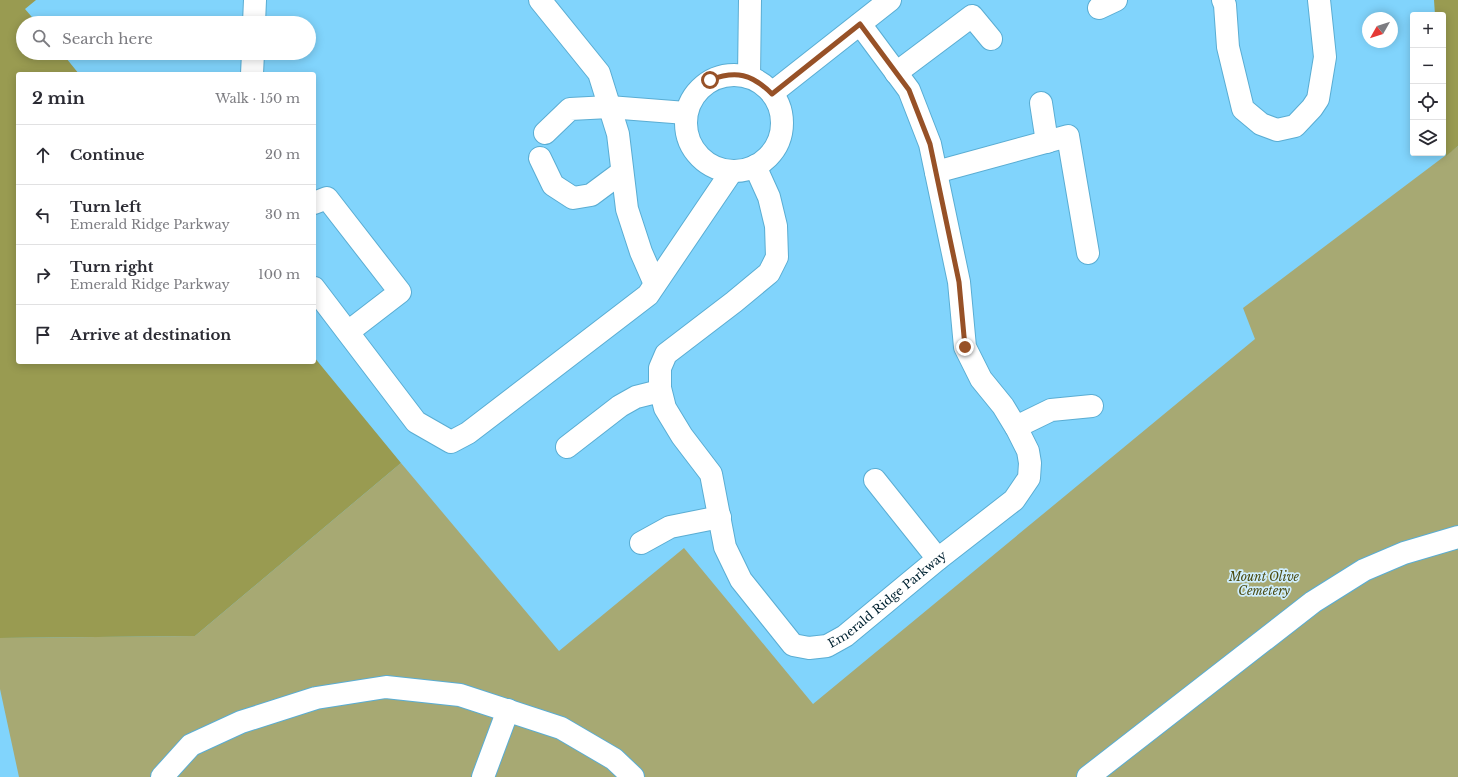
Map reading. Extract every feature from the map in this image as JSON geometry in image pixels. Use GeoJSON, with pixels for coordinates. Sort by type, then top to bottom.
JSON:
{"type":"FeatureCollection","features":[{"type":"Feature","properties":{"kind":"street"},"geometry":{"type":"LineString","coordinates":[[254,16],[255,0]]}},
{"type":"Feature","properties":{"kind":"street"},"geometry":{"type":"LineString","coordinates":[[540,0],[599,73],[618,134],[627,208],[641,252],[655,284]]}},
{"type":"Feature","properties":{"kind":"street"},"geometry":{"type":"LineString","coordinates":[[749,77],[750,0]]}},
{"type":"Feature","properties":{"kind":"street"},"geometry":{"type":"LineString","coordinates":[[772,94],[890,0]]}},
{"type":"Feature","properties":{"kind":"street"},"geometry":{"type":"LineString","coordinates":[[1223,0],[1225,5],[1228,47],[1243,109],[1261,124],[1277,130],[1295,126],[1312,108],[1318,99],[1325,57],[1319,0]]}},
{"type":"Feature","properties":{"kind":"street"},"geometry":{"type":"LineString","coordinates":[[896,73],[972,16],[992,39]]}},
{"type":"Feature","properties":{"kind":"street","name":"Emerald Ridge Parkway"},"geometry":{"type":"LineString","coordinates":[[755,166],[768,197],[776,226],[777,257],[769,273],[666,354],[660,368],[660,391],[665,408],[682,436],[711,474],[725,547],[741,580],[793,644],[809,648],[827,646],[845,636],[938,559],[1014,500],[1029,478],[1030,463],[1028,451],[1016,427],[1003,406],[981,379],[965,347],[959,282],[930,144],[909,90],[860,24]]}},
{"type":"Feature","properties":{"kind":"street"},"geometry":{"type":"LineString","coordinates":[[252,72],[253,60]]}},
{"type":"Feature","properties":{"kind":"street"},"geometry":{"type":"LineString","coordinates":[[736,74],[749,77],[762,83],[772,94],[779,106],[782,120],[781,134],[775,147],[767,158],[755,166],[744,170],[732,171],[718,169],[706,162],[696,152],[688,140],[686,113],[691,100],[699,89],[710,80],[736,74]]}},
{"type":"Feature","properties":{"kind":"street"},"geometry":{"type":"LineString","coordinates":[[1041,103],[1047,142]]}},
{"type":"Feature","properties":{"kind":"street"},"geometry":{"type":"LineString","coordinates":[[545,133],[570,109],[609,107],[686,113]]}},
{"type":"Feature","properties":{"kind":"street"},"geometry":{"type":"LineString","coordinates":[[936,172],[1068,136],[1088,253]]}},
{"type":"Feature","properties":{"kind":"street"},"geometry":{"type":"LineString","coordinates":[[540,158],[553,185],[573,198],[591,195],[622,172]]}},
{"type":"Feature","properties":{"kind":"street"},"geometry":{"type":"LineString","coordinates":[[316,291],[416,422],[451,442],[468,433],[648,295],[732,171]]}},
{"type":"Feature","properties":{"kind":"street"},"geometry":{"type":"LineString","coordinates":[[316,202],[327,198],[400,292],[348,332]]}},
{"type":"Feature","properties":{"kind":"street"},"geometry":{"type":"LineString","coordinates":[[567,447],[620,406],[636,397],[660,391]]}},
{"type":"Feature","properties":{"kind":"street"},"geometry":{"type":"LineString","coordinates":[[1016,427],[1051,410],[1092,406]]}},
{"type":"Feature","properties":{"kind":"street"},"geometry":{"type":"LineString","coordinates":[[875,480],[938,559]]}},
{"type":"Feature","properties":{"kind":"street"},"geometry":{"type":"LineString","coordinates":[[641,543],[670,527],[720,517]]}},
{"type":"Feature","properties":{"kind":"street"},"geometry":{"type":"LineString","coordinates":[[1088,777],[1314,602],[1364,570],[1404,553],[1458,537]]}},
{"type":"Feature","properties":{"kind":"street"},"geometry":{"type":"LineString","coordinates":[[162,777],[191,745],[241,722],[316,698],[386,687],[460,694],[561,728],[614,759],[633,777]]}},
{"type":"Feature","properties":{"kind":"street"},"geometry":{"type":"LineString","coordinates":[[483,777],[508,710]]}},
{"type":"Feature","properties":{"kind":"green space","name":"Mount Olive Cemetery"},"geometry":{"type":"Polygon","coordinates":[[[1458,146],[1458,777],[19,777],[0,689],[0,638],[195,636],[401,463],[559,651],[684,548],[813,704],[1255,339],[1243,308],[1458,146]]]}},
{"type":"Feature","properties":{"kind":"shaded area"},"geometry":{"type":"Polygon","coordinates":[[[0,0],[36,0],[25,9],[31,16],[16,16],[16,60],[68,60],[77,72],[16,72],[16,364],[316,364],[316,359],[401,463],[195,636],[0,638],[0,0]]]}},
{"type":"Feature","properties":{"kind":"shaded area"},"geometry":{"type":"Polygon","coordinates":[[[1434,0],[1458,0],[1458,146],[1446,156],[1446,12],[1435,12],[1434,0]]]}},
{"type":"Feature","properties":{"kind":"route"},"geometry":{"type":"LineString","coordinates":[[710,80],[736,74],[749,77],[762,83],[772,94],[860,24],[909,90],[930,144],[959,282],[965,347]]}}]}
